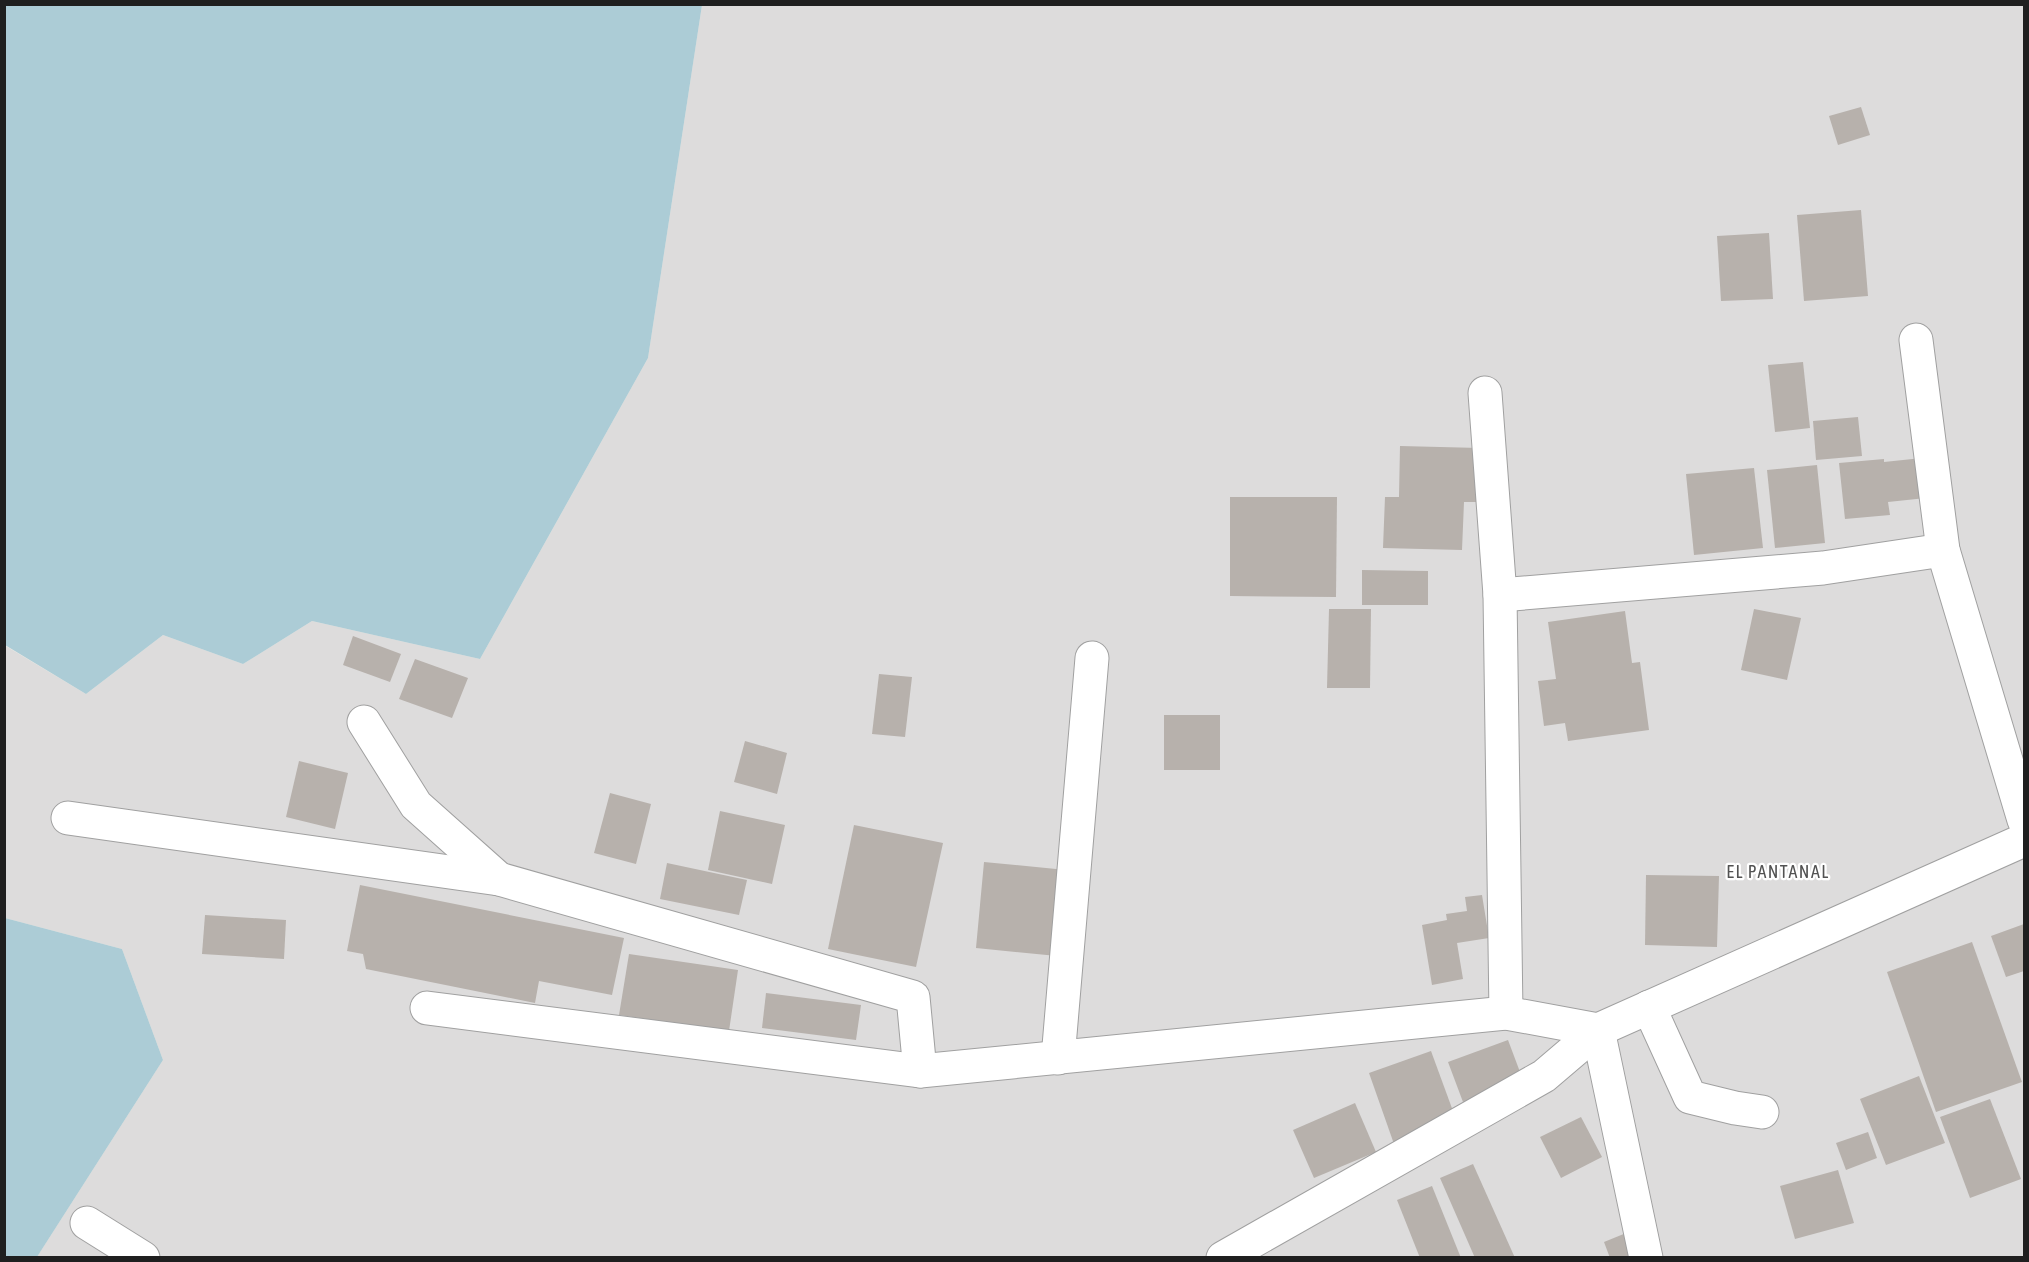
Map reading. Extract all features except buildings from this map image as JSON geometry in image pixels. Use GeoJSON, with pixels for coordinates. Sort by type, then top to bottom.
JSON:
{"type":"FeatureCollection","features":[{"type":"Feature","properties":{"kind":"street"},"geometry":{"type":"LineString","coordinates":[[1916,340],[1943,550],[2025,820]]}},
{"type":"Feature","properties":{"kind":"street"},"geometry":{"type":"LineString","coordinates":[[1485,393],[1500,595],[1506,1013]]}},
{"type":"Feature","properties":{"kind":"street"},"geometry":{"type":"LineString","coordinates":[[1500,595],[1823,568],[1943,550]]}},
{"type":"Feature","properties":{"kind":"street"},"geometry":{"type":"LineString","coordinates":[[1058,1058],[1092,658]]}},
{"type":"Feature","properties":{"kind":"street"},"geometry":{"type":"LineString","coordinates":[[364,722],[416,806],[499,879]]}},
{"type":"Feature","properties":{"kind":"street"},"geometry":{"type":"LineString","coordinates":[[68,818],[499,879],[913,997],[920,1071]]}},
{"type":"Feature","properties":{"kind":"street"},"geometry":{"type":"LineString","coordinates":[[1223,1257],[1544,1076],[1598,1030],[2025,840]]}},
{"type":"Feature","properties":{"kind":"street"},"geometry":{"type":"LineString","coordinates":[[1649,1007],[1690,1096],[1735,1108],[1762,1112]]}},
{"type":"Feature","properties":{"kind":"street"},"geometry":{"type":"LineString","coordinates":[[427,1008],[920,1071],[1506,1013],[1598,1030]]}},
{"type":"Feature","properties":{"kind":"street"},"geometry":{"type":"LineString","coordinates":[[1598,1030],[1646,1257]]}},
{"type":"Feature","properties":{"kind":"street"},"geometry":{"type":"LineString","coordinates":[[87,1222],[143,1257]]}},
{"type":"Feature","properties":{"kind":"shaded area"},"geometry":{"type":"Polygon","coordinates":[[[702,5],[2024,5],[2024,1257],[37,1257],[163,1060],[122,949],[5,918],[4,645],[86,694],[163,635],[243,664],[312,621],[480,659],[648,358],[702,5]]]}},
{"type":"Feature","properties":{"kind":"water"},"geometry":{"type":"Polygon","coordinates":[[[4,5],[702,5],[648,358],[480,659],[312,621],[243,664],[163,635],[86,694],[5,645],[4,5]]]}},
{"type":"Feature","properties":{"kind":"water"},"geometry":{"type":"Polygon","coordinates":[[[5,918],[122,949],[163,1060],[37,1257],[5,1257],[5,918]]]}},
{"type":"Feature","properties":{"kind":"district","name":"EL PANTANAL"},"geometry":{"type":"Point","coordinates":[1778,872]}}]}
